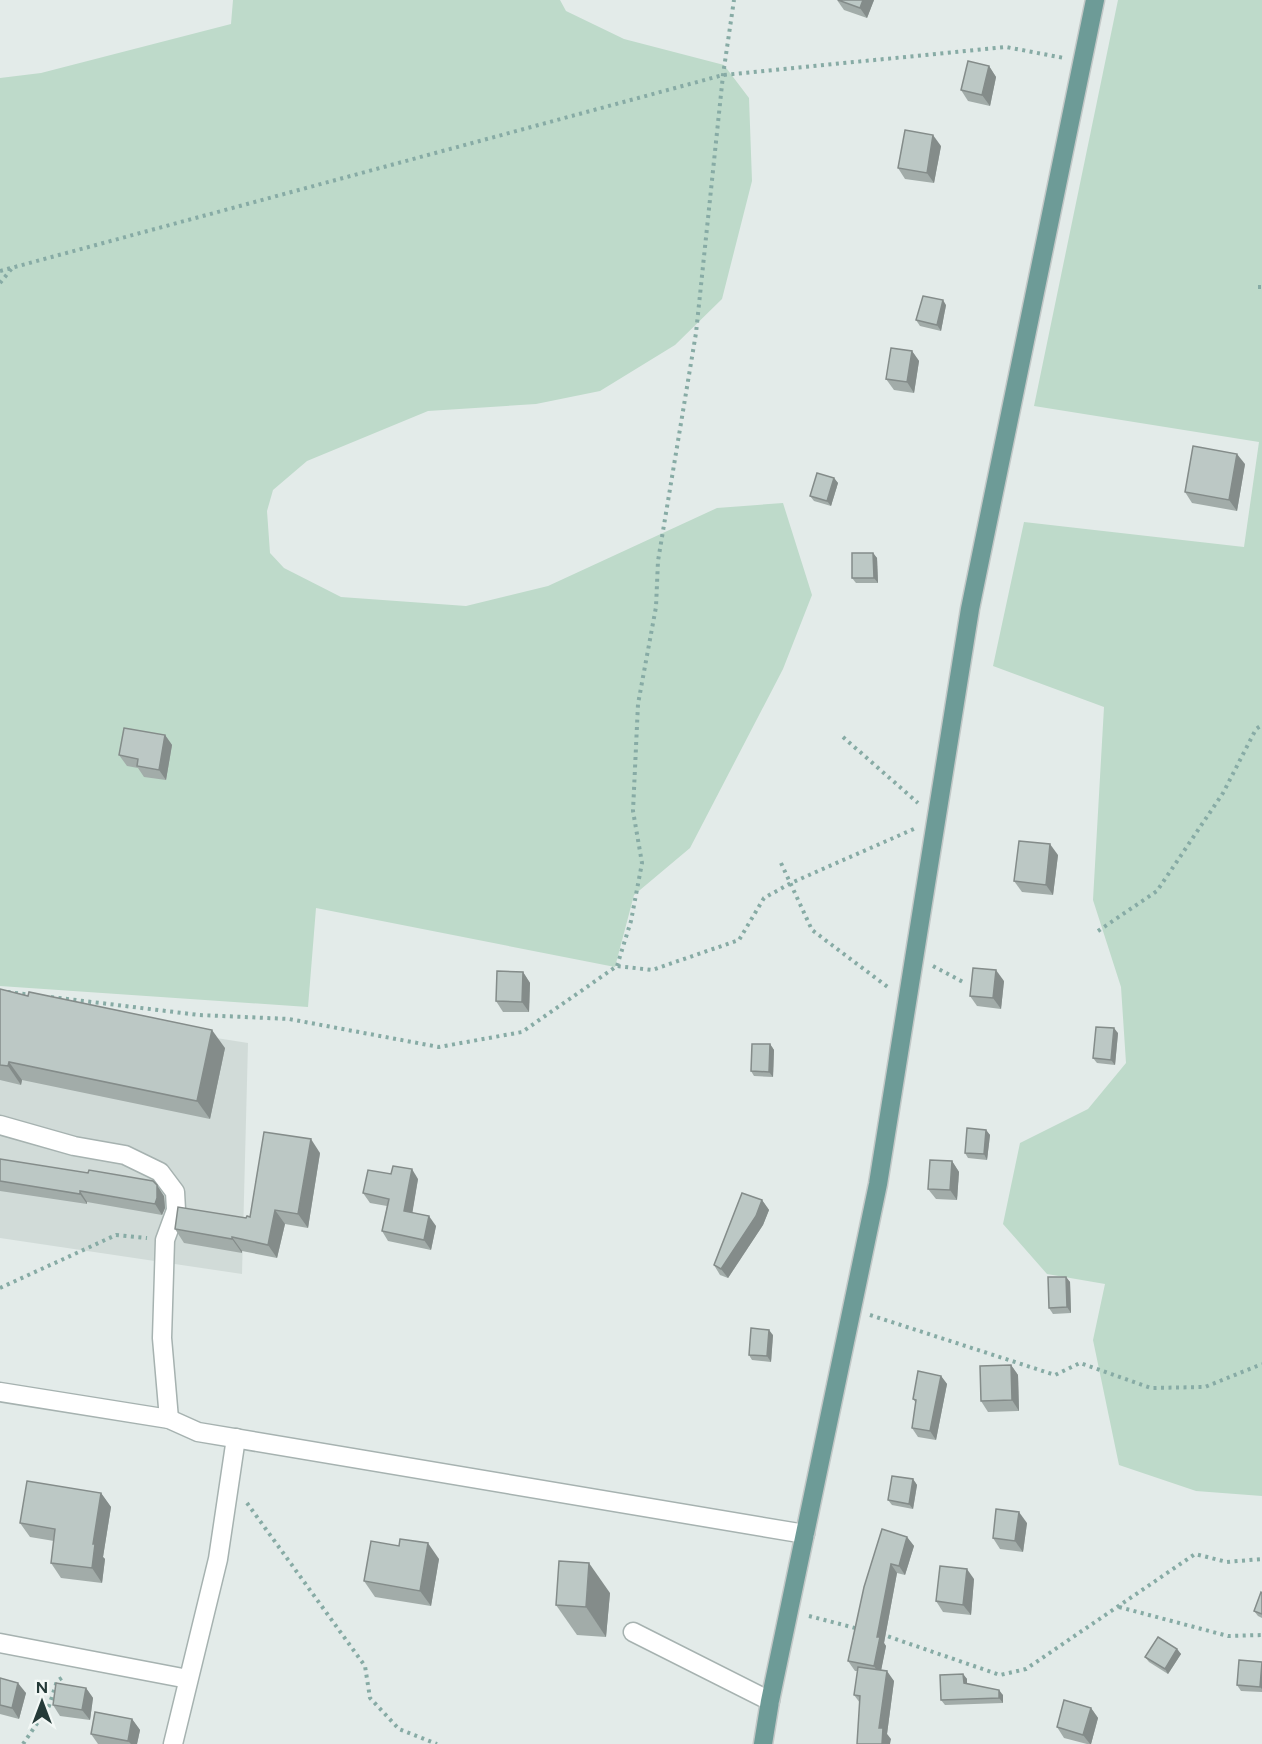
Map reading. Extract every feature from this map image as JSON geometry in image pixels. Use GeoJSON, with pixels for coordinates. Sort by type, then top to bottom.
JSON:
{"type":"FeatureCollection","features":[{"type":"Feature","properties":{"kind":"main road"},"geometry":{"type":"LineString","coordinates":[[763,1744],[878,1184],[970,609],[1095,0]]}},
{"type":"Feature","properties":{"kind":"street"},"geometry":{"type":"LineString","coordinates":[[0,1125],[74,1146],[124,1155],[160,1172],[176,1192],[176,1210],[165,1240],[162,1338],[169,1419]]}},
{"type":"Feature","properties":{"kind":"street"},"geometry":{"type":"LineString","coordinates":[[0,1392],[169,1419],[198,1432],[805,1534]]}},
{"type":"Feature","properties":{"kind":"street"},"geometry":{"type":"LineString","coordinates":[[173,1744],[218,1558],[236,1438]]}},
{"type":"Feature","properties":{"kind":"street"},"geometry":{"type":"LineString","coordinates":[[633,1632],[770,1701]]}},
{"type":"Feature","properties":{"kind":"street"},"geometry":{"type":"LineString","coordinates":[[0,1643],[188,1679]]}},
{"type":"Feature","properties":{"kind":"path"},"geometry":{"type":"LineString","coordinates":[[47,996],[199,1015],[289,1019],[439,1047],[522,1032],[617,966],[631,921],[642,863],[633,812],[638,704],[656,607],[658,561],[696,333],[723,75],[734,0]]}},
{"type":"Feature","properties":{"kind":"path"},"geometry":{"type":"LineString","coordinates":[[0,271],[723,75],[1006,47],[1083,62]]}},
{"type":"Feature","properties":{"kind":"path"},"geometry":{"type":"LineString","coordinates":[[0,283],[13,267]]}},
{"type":"Feature","properties":{"kind":"path"},"geometry":{"type":"LineString","coordinates":[[1098,931],[1157,891],[1223,793],[1256,729],[1262,725]]}},
{"type":"Feature","properties":{"kind":"path"},"geometry":{"type":"LineString","coordinates":[[617,966],[652,970],[739,940],[764,898],[791,883],[936,818],[843,737]]}},
{"type":"Feature","properties":{"kind":"path"},"geometry":{"type":"LineString","coordinates":[[782,863],[812,930],[907,1001]]}},
{"type":"Feature","properties":{"kind":"path"},"geometry":{"type":"LineString","coordinates":[[914,956],[963,982]]}},
{"type":"Feature","properties":{"kind":"path"},"geometry":{"type":"LineString","coordinates":[[0,991],[35,995]]}},
{"type":"Feature","properties":{"kind":"path"},"geometry":{"type":"LineString","coordinates":[[0,1288],[116,1235],[165,1240]]}},
{"type":"Feature","properties":{"kind":"path"},"geometry":{"type":"LineString","coordinates":[[852,1310],[1055,1376],[1080,1363],[1151,1388],[1206,1387],[1262,1364]]}},
{"type":"Feature","properties":{"kind":"path"},"geometry":{"type":"LineString","coordinates":[[229,1478],[365,1665],[370,1698],[399,1729],[437,1744]]}},
{"type":"Feature","properties":{"kind":"path"},"geometry":{"type":"LineString","coordinates":[[877,1633],[1000,1675],[1026,1669],[1195,1554],[1227,1562],[1262,1559]]}},
{"type":"Feature","properties":{"kind":"path"},"geometry":{"type":"LineString","coordinates":[[1118,1607],[1228,1636],[1262,1635]]}},
{"type":"Feature","properties":{"kind":"path"},"geometry":{"type":"LineString","coordinates":[[789,1611],[866,1630]]}},
{"type":"Feature","properties":{"kind":"path"},"geometry":{"type":"LineString","coordinates":[[23,1744],[49,1706],[57,1680],[66,1675]]}},
{"type":"Feature","properties":{"kind":"shaded area"},"geometry":{"type":"Polygon","coordinates":[[[0,1004],[248,1043],[242,1274],[0,1238],[0,1004]]]}},
{"type":"Feature","properties":{"kind":"green space"},"geometry":{"type":"Polygon","coordinates":[[[233,0],[560,0],[566,11],[624,39],[724,65],[749,98],[752,181],[722,299],[675,345],[600,391],[536,404],[428,411],[307,461],[273,490],[267,511],[270,553],[284,568],[341,597],[466,606],[548,586],[717,508],[783,503],[812,595],[783,669],[690,848],[634,895],[615,967],[316,908],[308,1007],[0,986],[0,78],[41,73],[231,24],[233,0]]]}},
{"type":"Feature","properties":{"kind":"green space"},"geometry":{"type":"Polygon","coordinates":[[[1118,0],[1262,0],[1262,1496],[1196,1491],[1119,1465],[1093,1340],[1105,1284],[1047,1274],[1003,1224],[1020,1143],[1088,1109],[1126,1063],[1121,987],[1093,900],[1104,707],[993,666],[1024,522],[1244,547],[1259,442],[1034,406],[1118,0]]]}},
{"type":"Feature","properties":{"kind":"building"},"geometry":{"type":"Polygon","coordinates":[[[838,0],[863,0],[860,8],[838,0]]]}},
{"type":"Feature","properties":{"kind":"building"},"geometry":{"type":"Polygon","coordinates":[[[968,61],[989,66],[982,95],[961,90],[968,61]]]}},
{"type":"Feature","properties":{"kind":"building"},"geometry":{"type":"Polygon","coordinates":[[[905,130],[933,135],[927,173],[898,168],[905,130]]]}},
{"type":"Feature","properties":{"kind":"building"},"geometry":{"type":"Polygon","coordinates":[[[923,296],[943,300],[937,325],[916,320],[923,296]]]}},
{"type":"Feature","properties":{"kind":"building"},"geometry":{"type":"Polygon","coordinates":[[[891,348],[912,351],[907,382],[886,379],[891,348]]]}},
{"type":"Feature","properties":{"kind":"building"},"geometry":{"type":"Polygon","coordinates":[[[1193,446],[1237,454],[1229,500],[1185,492],[1193,446]]]}},
{"type":"Feature","properties":{"kind":"building"},"geometry":{"type":"Polygon","coordinates":[[[817,473],[834,478],[827,501],[810,496],[817,473]]]}},
{"type":"Feature","properties":{"kind":"building"},"geometry":{"type":"Polygon","coordinates":[[[852,553],[873,553],[874,578],[852,578],[852,553]]]}},
{"type":"Feature","properties":{"kind":"building"},"geometry":{"type":"Polygon","coordinates":[[[124,728],[165,735],[159,770],[137,766],[138,759],[119,755],[124,728]]]}},
{"type":"Feature","properties":{"kind":"building"},"geometry":{"type":"Polygon","coordinates":[[[1019,841],[1050,844],[1046,885],[1014,881],[1019,841]]]}},
{"type":"Feature","properties":{"kind":"building"},"geometry":{"type":"Polygon","coordinates":[[[973,968],[996,970],[993,998],[970,996],[973,968]]]}},
{"type":"Feature","properties":{"kind":"building"},"geometry":{"type":"Polygon","coordinates":[[[497,971],[523,972],[522,1002],[496,1001],[497,971]]]}},
{"type":"Feature","properties":{"kind":"building"},"geometry":{"type":"Polygon","coordinates":[[[0,989],[28,996],[29,992],[212,1030],[197,1101],[9,1062],[8,1066],[0,1065],[0,989]]]}},
{"type":"Feature","properties":{"kind":"building"},"geometry":{"type":"Polygon","coordinates":[[[1096,1027],[1114,1028],[1111,1060],[1093,1058],[1096,1027]]]}},
{"type":"Feature","properties":{"kind":"building"},"geometry":{"type":"Polygon","coordinates":[[[752,1044],[770,1044],[769,1072],[751,1071],[752,1044]]]}},
{"type":"Feature","properties":{"kind":"building"},"geometry":{"type":"Polygon","coordinates":[[[967,1128],[986,1130],[984,1154],[965,1153],[967,1128]]]}},
{"type":"Feature","properties":{"kind":"building"},"geometry":{"type":"Polygon","coordinates":[[[264,1132],[311,1139],[298,1214],[275,1210],[268,1245],[175,1229],[178,1207],[250,1217],[264,1132]]]}},
{"type":"Feature","properties":{"kind":"building"},"geometry":{"type":"Polygon","coordinates":[[[0,1159],[153,1181],[157,1185],[157,1198],[155,1204],[80,1191],[80,1194],[0,1181],[0,1159]]]}},
{"type":"Feature","properties":{"kind":"building"},"geometry":{"type":"Polygon","coordinates":[[[930,1160],[952,1161],[950,1190],[928,1189],[930,1160]]]}},
{"type":"Feature","properties":{"kind":"building"},"geometry":{"type":"Polygon","coordinates":[[[393,1166],[412,1169],[404,1211],[429,1216],[424,1240],[382,1231],[389,1199],[363,1193],[368,1170],[391,1174],[393,1166]]]}},
{"type":"Feature","properties":{"kind":"building"},"geometry":{"type":"Polygon","coordinates":[[[742,1193],[762,1200],[756,1216],[721,1269],[714,1265],[742,1193]]]}},
{"type":"Feature","properties":{"kind":"building"},"geometry":{"type":"Polygon","coordinates":[[[1048,1277],[1066,1277],[1067,1307],[1049,1308],[1048,1277]]]}},
{"type":"Feature","properties":{"kind":"building"},"geometry":{"type":"Polygon","coordinates":[[[751,1328],[769,1330],[767,1356],[749,1355],[751,1328]]]}},
{"type":"Feature","properties":{"kind":"building"},"geometry":{"type":"Polygon","coordinates":[[[1011,1365],[1012,1400],[981,1401],[980,1366],[1011,1365]]]}},
{"type":"Feature","properties":{"kind":"building"},"geometry":{"type":"Polygon","coordinates":[[[918,1371],[941,1376],[930,1431],[912,1428],[916,1400],[913,1399],[918,1371]]]}},
{"type":"Feature","properties":{"kind":"building"},"geometry":{"type":"Polygon","coordinates":[[[892,1476],[913,1479],[909,1504],[888,1500],[892,1476]]]}},
{"type":"Feature","properties":{"kind":"building"},"geometry":{"type":"Polygon","coordinates":[[[27,1481],[101,1493],[93,1544],[95,1544],[92,1568],[51,1563],[55,1529],[20,1523],[27,1481]]]}},
{"type":"Feature","properties":{"kind":"building"},"geometry":{"type":"Polygon","coordinates":[[[996,1509],[1019,1512],[1015,1541],[993,1538],[996,1509]]]}},
{"type":"Feature","properties":{"kind":"building"},"geometry":{"type":"Polygon","coordinates":[[[882,1529],[907,1537],[899,1566],[891,1564],[877,1637],[880,1637],[874,1666],[848,1661],[864,1587],[882,1529]]]}},
{"type":"Feature","properties":{"kind":"building"},"geometry":{"type":"Polygon","coordinates":[[[400,1539],[428,1543],[420,1591],[364,1581],[371,1541],[399,1546],[400,1539]]]}},
{"type":"Feature","properties":{"kind":"building"},"geometry":{"type":"Polygon","coordinates":[[[559,1561],[589,1563],[586,1607],[556,1605],[559,1561]]]}},
{"type":"Feature","properties":{"kind":"building"},"geometry":{"type":"Polygon","coordinates":[[[940,1566],[967,1569],[963,1605],[936,1601],[940,1566]]]}},
{"type":"Feature","properties":{"kind":"building"},"geometry":{"type":"Polygon","coordinates":[[[1262,1593],[1262,1614],[1254,1611],[1262,1593]]]}},
{"type":"Feature","properties":{"kind":"building"},"geometry":{"type":"Polygon","coordinates":[[[1158,1637],[1177,1649],[1165,1669],[1145,1657],[1158,1637]]]}},
{"type":"Feature","properties":{"kind":"building"},"geometry":{"type":"Polygon","coordinates":[[[1239,1660],[1262,1662],[1260,1687],[1237,1685],[1239,1660]]]}},
{"type":"Feature","properties":{"kind":"building"},"geometry":{"type":"Polygon","coordinates":[[[858,1667],[887,1671],[879,1728],[883,1728],[882,1744],[857,1744],[860,1696],[854,1695],[858,1667]]]}},
{"type":"Feature","properties":{"kind":"building"},"geometry":{"type":"Polygon","coordinates":[[[963,1674],[964,1683],[999,1690],[999,1698],[941,1700],[940,1675],[963,1674]]]}},
{"type":"Feature","properties":{"kind":"building"},"geometry":{"type":"Polygon","coordinates":[[[0,1678],[18,1683],[12,1708],[0,1705],[0,1678]]]}},
{"type":"Feature","properties":{"kind":"building"},"geometry":{"type":"Polygon","coordinates":[[[56,1683],[86,1688],[82,1710],[53,1705],[56,1683]]]}},
{"type":"Feature","properties":{"kind":"building"},"geometry":{"type":"Polygon","coordinates":[[[1064,1700],[1091,1708],[1083,1735],[1057,1727],[1064,1700]]]}},
{"type":"Feature","properties":{"kind":"building"},"geometry":{"type":"Polygon","coordinates":[[[95,1712],[132,1719],[128,1741],[91,1734],[95,1712]]]}}]}
